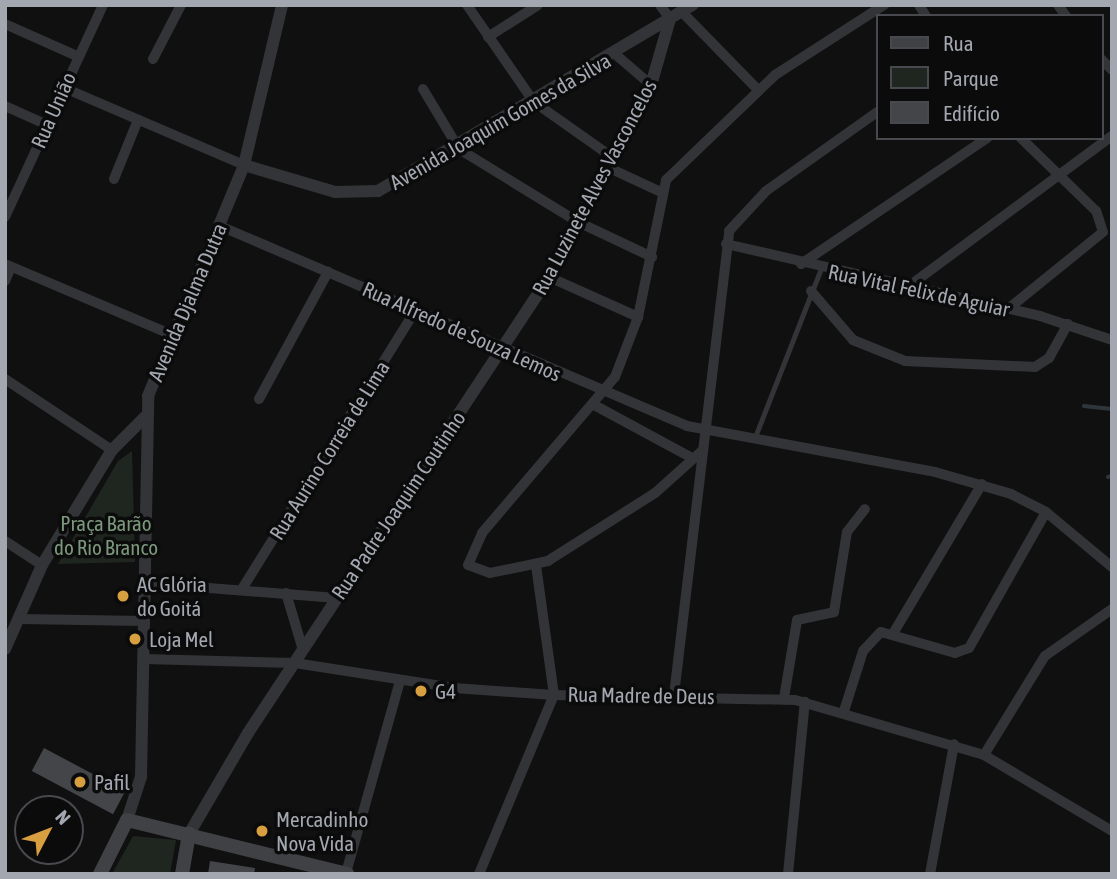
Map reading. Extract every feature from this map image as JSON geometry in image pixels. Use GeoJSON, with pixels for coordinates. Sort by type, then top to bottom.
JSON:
{"type":"FeatureCollection","features":[{"type":"Feature","properties":{"kind":"main road"},"geometry":{"type":"LineString","coordinates":[[100,874],[127,820],[346,874]]}},
{"type":"Feature","properties":{"kind":"main road"},"geometry":{"type":"LineString","coordinates":[[181,874],[189,834]]}},
{"type":"Feature","properties":{"kind":"street","name":"Rua União"},"geometry":{"type":"LineString","coordinates":[[5,217],[62,87],[103,5]]}},
{"type":"Feature","properties":{"kind":"street"},"geometry":{"type":"LineString","coordinates":[[153,59],[181,5]]}},
{"type":"Feature","properties":{"kind":"street","name":"Avenida Djalma Dutra"},"geometry":{"type":"LineString","coordinates":[[145,418],[170,334],[220,226],[244,165],[282,5]]}},
{"type":"Feature","properties":{"kind":"street"},"geometry":{"type":"LineString","coordinates":[[467,5],[534,102],[610,162],[661,192]]}},
{"type":"Feature","properties":{"kind":"street"},"geometry":{"type":"LineString","coordinates":[[488,37],[538,5]]}},
{"type":"Feature","properties":{"kind":"street"},"geometry":{"type":"LineString","coordinates":[[660,5],[670,19]]}},
{"type":"Feature","properties":{"kind":"street"},"geometry":{"type":"LineString","coordinates":[[703,450],[655,493],[536,565],[490,573],[471,569],[469,553],[482,533],[605,396],[638,317],[652,257],[661,192],[677,165],[758,90],[884,5]]}},
{"type":"Feature","properties":{"kind":"street"},"geometry":{"type":"LineString","coordinates":[[688,8],[758,90]]}},
{"type":"Feature","properties":{"kind":"street","name":"Avenida Joaquim Gomes da Silva"},"geometry":{"type":"LineString","coordinates":[[62,87],[244,165],[362,194],[459,149],[688,8]]}},
{"type":"Feature","properties":{"kind":"street","name":"Rua Luzinete Alves Vasconcelos"},"geometry":{"type":"LineString","coordinates":[[503,348],[548,277],[651,85],[670,19]]}},
{"type":"Feature","properties":{"kind":"street"},"geometry":{"type":"LineString","coordinates":[[5,24],[78,56]]}},
{"type":"Feature","properties":{"kind":"street"},"geometry":{"type":"LineString","coordinates":[[615,54],[651,85]]}},
{"type":"Feature","properties":{"kind":"street"},"geometry":{"type":"LineString","coordinates":[[423,89],[459,149],[578,222],[652,257]]}},
{"type":"Feature","properties":{"kind":"street"},"geometry":{"type":"LineString","coordinates":[[5,106],[46,124]]}},
{"type":"Feature","properties":{"kind":"street"},"geometry":{"type":"LineString","coordinates":[[674,695],[726,244],[734,221],[766,191],[876,113]]}},
{"type":"Feature","properties":{"kind":"street"},"geometry":{"type":"LineString","coordinates":[[114,179],[138,120]]}},
{"type":"Feature","properties":{"kind":"street"},"geometry":{"type":"LineString","coordinates":[[905,289],[1112,136]]}},
{"type":"Feature","properties":{"kind":"street"},"geometry":{"type":"LineString","coordinates":[[802,264],[984,140]]}},
{"type":"Feature","properties":{"kind":"street"},"geometry":{"type":"LineString","coordinates":[[1008,309],[1103,232],[1096,211],[1023,140]]}},
{"type":"Feature","properties":{"kind":"street"},"geometry":{"type":"LineString","coordinates":[[5,184],[17,190]]}},
{"type":"Feature","properties":{"kind":"street","name":"Rua Alfredo de Souza Lemos"},"geometry":{"type":"LineString","coordinates":[[220,226],[503,348],[605,396],[706,431],[982,484],[1046,512],[1112,567]]}},
{"type":"Feature","properties":{"kind":"street","name":"Rua Vital Felix de Aguiar"},"geometry":{"type":"LineString","coordinates":[[726,244],[905,289],[1008,309],[1068,324],[1112,340]]}},
{"type":"Feature","properties":{"kind":"street"},"geometry":{"type":"LineString","coordinates":[[5,281],[8,265],[170,334]]}},
{"type":"Feature","properties":{"kind":"street"},"geometry":{"type":"LineString","coordinates":[[258,400],[328,272]]}},
{"type":"Feature","properties":{"kind":"street"},"geometry":{"type":"LineString","coordinates":[[548,277],[638,317]]}},
{"type":"Feature","properties":{"kind":"street"},"geometry":{"type":"LineString","coordinates":[[811,291],[853,340],[905,361],[1035,367],[1049,358],[1068,324]]}},
{"type":"Feature","properties":{"kind":"street","name":"Rua Aurino Correia de Lima"},"geometry":{"type":"LineString","coordinates":[[242,589],[416,310]]}},
{"type":"Feature","properties":{"kind":"street","name":"Rua Padre Joaquim Coutinho"},"geometry":{"type":"LineString","coordinates":[[189,834],[336,598],[503,348]]}},
{"type":"Feature","properties":{"kind":"street"},"geometry":{"type":"LineString","coordinates":[[5,379],[111,450]]}},
{"type":"Feature","properties":{"kind":"street"},"geometry":{"type":"LineString","coordinates":[[596,406],[692,458]]}},
{"type":"Feature","properties":{"kind":"street"},"geometry":{"type":"LineString","coordinates":[[5,649],[43,565],[111,450],[145,418]]}},
{"type":"Feature","properties":{"kind":"street"},"geometry":{"type":"LineString","coordinates":[[127,820],[141,776],[146,583],[145,418]]}},
{"type":"Feature","properties":{"kind":"street"},"geometry":{"type":"LineString","coordinates":[[894,632],[982,484]]}},
{"type":"Feature","properties":{"kind":"street"},"geometry":{"type":"LineString","coordinates":[[784,698],[797,620],[834,612],[847,532],[865,509]]}},
{"type":"Feature","properties":{"kind":"street"},"geometry":{"type":"LineString","coordinates":[[844,711],[863,650],[875,635],[894,632],[965,651],[1046,512]]}},
{"type":"Feature","properties":{"kind":"street"},"geometry":{"type":"LineString","coordinates":[[5,541],[43,565]]}},
{"type":"Feature","properties":{"kind":"street"},"geometry":{"type":"LineString","coordinates":[[479,874],[554,695],[536,565]]}},
{"type":"Feature","properties":{"kind":"street"},"geometry":{"type":"LineString","coordinates":[[146,583],[336,598]]}},
{"type":"Feature","properties":{"kind":"street"},"geometry":{"type":"LineString","coordinates":[[286,593],[303,650]]}},
{"type":"Feature","properties":{"kind":"street"},"geometry":{"type":"LineString","coordinates":[[984,755],[1045,656],[1112,609]]}},
{"type":"Feature","properties":{"kind":"street"},"geometry":{"type":"LineString","coordinates":[[20,619],[144,621]]}},
{"type":"Feature","properties":{"kind":"street","name":"Rua Madre de Deus"},"geometry":{"type":"LineString","coordinates":[[144,659],[295,663],[400,681],[554,695],[784,698],[844,711],[984,755],[1112,831]]}},
{"type":"Feature","properties":{"kind":"street"},"geometry":{"type":"LineString","coordinates":[[346,874],[400,681]]}},
{"type":"Feature","properties":{"kind":"street"},"geometry":{"type":"LineString","coordinates":[[788,874],[805,702]]}},
{"type":"Feature","properties":{"kind":"street"},"geometry":{"type":"LineString","coordinates":[[930,874],[954,744]]}},
{"type":"Feature","properties":{"kind":"lane"},"geometry":{"type":"LineString","coordinates":[[754,439],[821,269]]}},
{"type":"Feature","properties":{"kind":"green space","name":"Praça Barão do Rio Branco"},"geometry":{"type":"Polygon","coordinates":[[[132,451],[135,562],[58,564],[118,461],[132,451]]]}},
{"type":"Feature","properties":{"kind":"green space"},"geometry":{"type":"Polygon","coordinates":[[[133,836],[176,840],[170,874],[112,874],[133,836]]]}},
{"type":"Feature","properties":{"kind":"building","name":"Pafil"},"geometry":{"type":"Polygon","coordinates":[[[44,748],[125,791],[113,814],[84,799],[84,795],[77,795],[32,771],[44,748]]]}},
{"type":"Feature","properties":{"kind":"building"},"geometry":{"type":"Polygon","coordinates":[[[210,861],[255,868],[254,874],[208,874],[210,861]]]}},
{"type":"Feature","properties":{"kind":"waterway"},"geometry":{"type":"LineString","coordinates":[[1084,406],[1112,409]]}},
{"type":"Feature","properties":{"kind":"waterway"},"geometry":{"type":"LineString","coordinates":[[1108,477],[1112,476]]}},
{"type":"Feature","properties":{"kind":"place","name":"AC Glória do Goitá"},"geometry":{"type":"Point","coordinates":[123,596]}},
{"type":"Feature","properties":{"kind":"place","name":"Loja Mel"},"geometry":{"type":"Point","coordinates":[135,639]}},
{"type":"Feature","properties":{"kind":"place","name":"G4"},"geometry":{"type":"Point","coordinates":[421,691]}},
{"type":"Feature","properties":{"kind":"place","name":"Pafil"},"geometry":{"type":"Point","coordinates":[80,782]}},
{"type":"Feature","properties":{"kind":"place","name":"Mercadinho Nova Vida"},"geometry":{"type":"Point","coordinates":[262,831]}}]}
